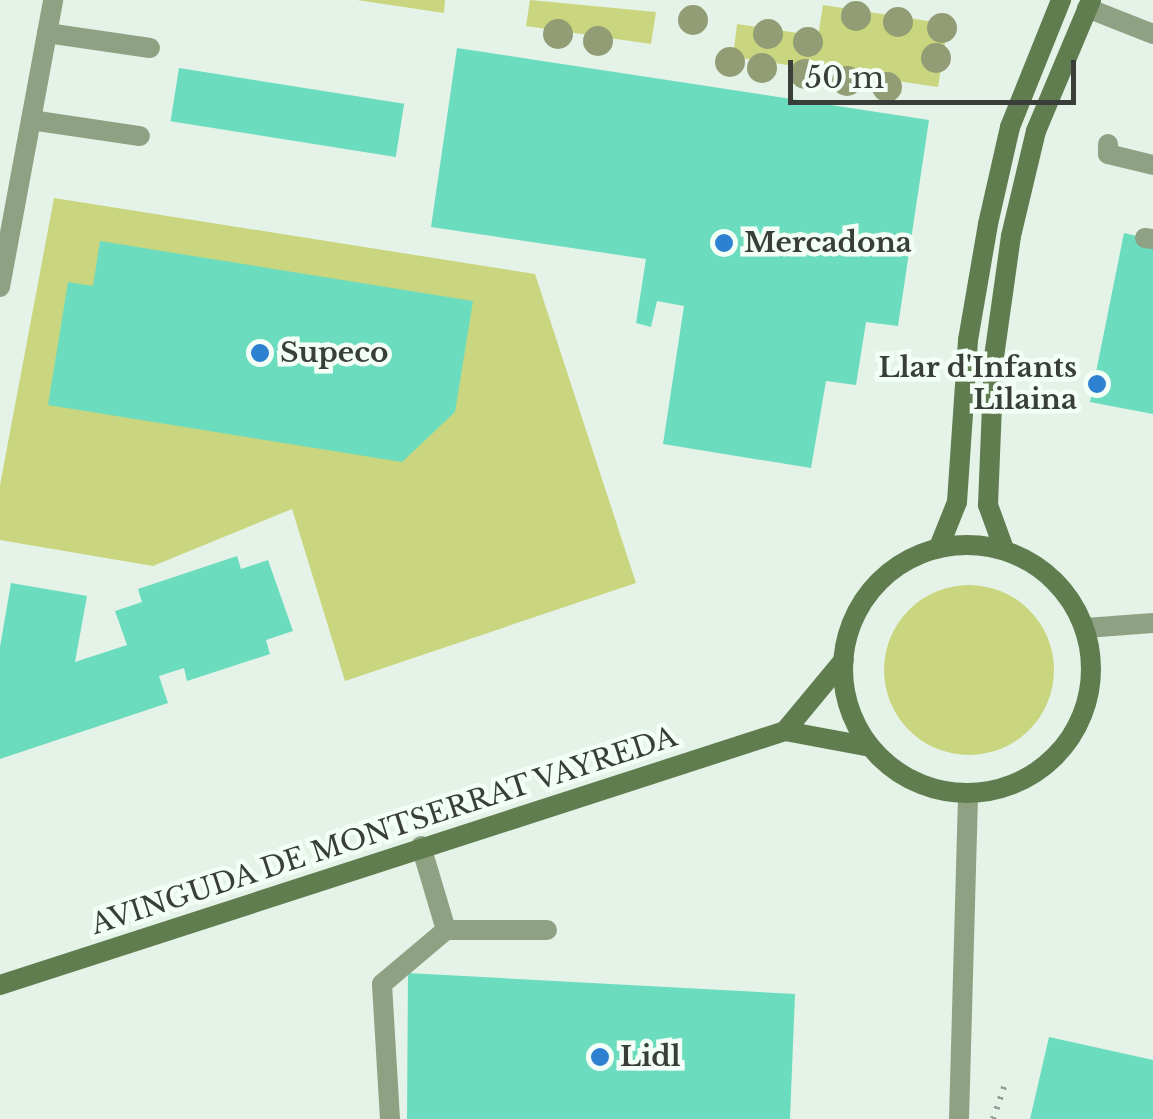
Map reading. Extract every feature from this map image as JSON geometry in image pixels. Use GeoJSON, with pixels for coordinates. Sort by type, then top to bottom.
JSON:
{"type":"FeatureCollection","features":[{"type":"Feature","properties":{"kind":"street"},"geometry":{"type":"LineString","coordinates":[[0,286],[53,0]]}},
{"type":"Feature","properties":{"kind":"street"},"geometry":{"type":"LineString","coordinates":[[938,547],[957,502],[968,340],[988,224],[1010,127],[1061,0]]}},
{"type":"Feature","properties":{"kind":"street"},"geometry":{"type":"LineString","coordinates":[[1004,549],[988,505],[994,357],[1011,236],[1036,130],[1089,4],[1153,34]]}},
{"type":"Feature","properties":{"kind":"street"},"geometry":{"type":"LineString","coordinates":[[47,33],[150,48]]}},
{"type":"Feature","properties":{"kind":"street"},"geometry":{"type":"LineString","coordinates":[[30,120],[140,136]]}},
{"type":"Feature","properties":{"kind":"street"},"geometry":{"type":"LineString","coordinates":[[1108,144],[1108,154],[1153,165]]}},
{"type":"Feature","properties":{"kind":"street"},"geometry":{"type":"LineString","coordinates":[[938,547],[1004,549],[1039,566],[1067,593],[1086,628],[1092,675],[1081,721],[1054,759],[1027,776],[968,794],[913,780],[870,747],[850,711],[844,660],[858,610],[879,582],[938,547]]}},
{"type":"Feature","properties":{"kind":"street"},"geometry":{"type":"LineString","coordinates":[[1086,628],[1153,623]]}},
{"type":"Feature","properties":{"kind":"street"},"geometry":{"type":"LineString","coordinates":[[785,731],[844,660]]}},
{"type":"Feature","properties":{"kind":"street","name":"AVINGUDA DE MONTSERRAT VAYREDA"},"geometry":{"type":"LineString","coordinates":[[0,986],[785,731],[870,747]]}},
{"type":"Feature","properties":{"kind":"street"},"geometry":{"type":"LineString","coordinates":[[958,1119],[968,794]]}},
{"type":"Feature","properties":{"kind":"street"},"geometry":{"type":"LineString","coordinates":[[422,846],[446,930]]}},
{"type":"Feature","properties":{"kind":"street"},"geometry":{"type":"LineString","coordinates":[[390,1119],[382,984],[446,930],[546,930]]}},
{"type":"Feature","properties":{"kind":"path"},"geometry":{"type":"LineString","coordinates":[[993,1119],[1005,1084]]}},
{"type":"Feature","properties":{"kind":"green space"},"geometry":{"type":"Polygon","coordinates":[[[357,0],[445,0],[444,13],[357,0]]]}},
{"type":"Feature","properties":{"kind":"green space"},"geometry":{"type":"Polygon","coordinates":[[[530,0],[656,12],[651,44],[526,26],[530,0]]]}},
{"type":"Feature","properties":{"kind":"green space"},"geometry":{"type":"Polygon","coordinates":[[[823,5],[948,24],[938,87],[733,57],[737,24],[818,36],[823,5]]]}},
{"type":"Feature","properties":{"kind":"green space"},"geometry":{"type":"Polygon","coordinates":[[[54,198],[535,274],[636,583],[345,681],[292,509],[153,566],[0,540],[0,485],[54,198]]]}},
{"type":"Feature","properties":{"kind":"green space"},"geometry":{"type":"Polygon","coordinates":[[[969,585],[1001,592],[1029,610],[1047,638],[1054,670],[1047,702],[1029,730],[1001,748],[969,755],[937,748],[909,730],[891,702],[884,670],[891,638],[909,610],[937,592],[969,585]]]}},
{"type":"Feature","properties":{"kind":"building","name":"Mercadona"},"geometry":{"type":"Polygon","coordinates":[[[457,48],[929,120],[898,326],[866,322],[856,385],[826,381],[811,468],[663,444],[684,306],[657,301],[651,327],[636,323],[646,259],[431,227],[457,48]]]}},
{"type":"Feature","properties":{"kind":"building"},"geometry":{"type":"Polygon","coordinates":[[[179,68],[404,104],[396,157],[171,121],[179,68]]]}},
{"type":"Feature","properties":{"kind":"building"},"geometry":{"type":"Polygon","coordinates":[[[1124,233],[1153,240],[1153,414],[1090,402],[1124,233]]]}},
{"type":"Feature","properties":{"kind":"building","name":"Supeco"},"geometry":{"type":"Polygon","coordinates":[[[100,241],[473,301],[455,412],[402,462],[48,405],[68,282],[93,286],[100,241]]]}},
{"type":"Feature","properties":{"kind":"building"},"geometry":{"type":"Polygon","coordinates":[[[237,556],[241,569],[268,560],[293,631],[266,640],[270,654],[187,681],[184,668],[159,676],[168,703],[0,759],[0,647],[11,583],[87,596],[75,662],[127,645],[115,611],[142,602],[138,589],[237,556]]]}},
{"type":"Feature","properties":{"kind":"building","name":"Lidl"},"geometry":{"type":"Polygon","coordinates":[[[408,973],[795,994],[790,1119],[407,1119],[408,973]]]}},
{"type":"Feature","properties":{"kind":"building"},"geometry":{"type":"Polygon","coordinates":[[[1049,1037],[1153,1060],[1153,1119],[1030,1119],[1049,1037]]]}},
{"type":"Feature","properties":{"kind":"place","name":"Mercadona"},"geometry":{"type":"Point","coordinates":[724,243]}},
{"type":"Feature","properties":{"kind":"place","name":"Supeco"},"geometry":{"type":"Point","coordinates":[260,353]}},
{"type":"Feature","properties":{"kind":"place","name":"Llar d'Infants Lilaina"},"geometry":{"type":"Point","coordinates":[1097,384]}},
{"type":"Feature","properties":{"kind":"place","name":"Lidl"},"geometry":{"type":"Point","coordinates":[600,1057]}}]}
